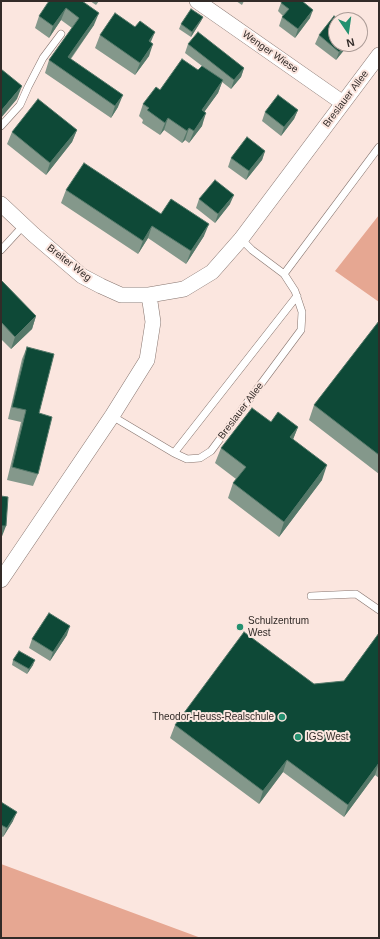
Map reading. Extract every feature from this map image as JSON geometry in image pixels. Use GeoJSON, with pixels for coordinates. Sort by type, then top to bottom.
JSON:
{"type":"FeatureCollection","features":[{"type":"Feature","properties":{"kind":"street","name":"Wenger Wiese"},"geometry":{"type":"LineString","coordinates":[[197,1],[343,103]]}},
{"type":"Feature","properties":{"kind":"street","name":"Breslauer Allee"},"geometry":{"type":"LineString","coordinates":[[149,295],[184,289],[212,272],[240,239],[379,55]]}},
{"type":"Feature","properties":{"kind":"street","name":"Breiter Weg"},"geometry":{"type":"LineString","coordinates":[[1,204],[82,276],[121,294],[149,295]]}},
{"type":"Feature","properties":{"kind":"street"},"geometry":{"type":"LineString","coordinates":[[1,580],[112,416],[147,360],[153,322],[149,295]]}},
{"type":"Feature","properties":{"kind":"lane"},"geometry":{"type":"LineString","coordinates":[[1,126],[20,105],[43,58],[62,34]]}},
{"type":"Feature","properties":{"kind":"lane"},"geometry":{"type":"LineString","coordinates":[[284,274],[379,147]]}},
{"type":"Feature","properties":{"kind":"lane"},"geometry":{"type":"LineString","coordinates":[[1,250],[24,226]]}},
{"type":"Feature","properties":{"kind":"lane","name":"Breslauer Allee"},"geometry":{"type":"LineString","coordinates":[[112,416],[174,453],[187,459],[200,458],[211,450],[302,330],[302,312],[295,290],[284,274],[240,239]]}},
{"type":"Feature","properties":{"kind":"lane"},"geometry":{"type":"LineString","coordinates":[[174,453],[297,296]]}},
{"type":"Feature","properties":{"kind":"lane"},"geometry":{"type":"LineString","coordinates":[[311,596],[356,594],[379,610]]}},
{"type":"Feature","properties":{"kind":"shaded area"},"geometry":{"type":"Polygon","coordinates":[[[379,215],[379,302],[335,271],[379,215]]]}},
{"type":"Feature","properties":{"kind":"shaded area"},"geometry":{"type":"Polygon","coordinates":[[[1,864],[201,938],[1,938],[1,864]]]}},
{"type":"Feature","properties":{"kind":"building"},"geometry":{"type":"Polygon","coordinates":[[[49,1],[82,1],[99,13],[68,57],[123,95],[115,106],[49,60],[79,18],[66,8],[53,26],[39,16],[49,1]]]}},
{"type":"Feature","properties":{"kind":"building"},"geometry":{"type":"Polygon","coordinates":[[[282,1],[302,1],[313,10],[298,29],[282,17],[289,9],[281,3],[282,1]]]}},
{"type":"Feature","properties":{"kind":"building"},"geometry":{"type":"Polygon","coordinates":[[[191,9],[203,17],[192,32],[181,24],[191,9]]]}},
{"type":"Feature","properties":{"kind":"building"},"geometry":{"type":"Polygon","coordinates":[[[115,13],[135,27],[140,21],[155,32],[149,41],[153,44],[140,63],[100,35],[115,13]]]}},
{"type":"Feature","properties":{"kind":"building"},"geometry":{"type":"Polygon","coordinates":[[[328,24],[328,43],[319,35],[328,24]]]}},
{"type":"Feature","properties":{"kind":"building"},"geometry":{"type":"Polygon","coordinates":[[[198,32],[244,68],[234,80],[188,44],[198,32]]]}},
{"type":"Feature","properties":{"kind":"building"},"geometry":{"type":"Polygon","coordinates":[[[182,59],[198,70],[202,66],[223,80],[202,110],[206,113],[194,131],[189,128],[187,131],[168,118],[165,123],[147,110],[149,108],[143,104],[156,87],[160,90],[182,59]]]}},
{"type":"Feature","properties":{"kind":"building"},"geometry":{"type":"Polygon","coordinates":[[[1,69],[22,86],[1,111],[1,69]]]}},
{"type":"Feature","properties":{"kind":"building"},"geometry":{"type":"Polygon","coordinates":[[[278,95],[298,110],[284,127],[265,112],[278,95]]]}},
{"type":"Feature","properties":{"kind":"building"},"geometry":{"type":"Polygon","coordinates":[[[38,99],[77,130],[50,163],[12,132],[38,99]]]}},
{"type":"Feature","properties":{"kind":"building"},"geometry":{"type":"Polygon","coordinates":[[[247,137],[265,151],[249,171],[231,158],[247,137]]]}},
{"type":"Feature","properties":{"kind":"building"},"geometry":{"type":"Polygon","coordinates":[[[84,163],[161,214],[171,199],[209,224],[191,251],[152,226],[143,241],[66,190],[84,163]]]}},
{"type":"Feature","properties":{"kind":"building"},"geometry":{"type":"Polygon","coordinates":[[[215,180],[234,195],[218,214],[199,199],[215,180]]]}},
{"type":"Feature","properties":{"kind":"building"},"geometry":{"type":"Polygon","coordinates":[[[1,280],[36,316],[15,337],[1,322],[1,280]]]}},
{"type":"Feature","properties":{"kind":"building"},"geometry":{"type":"Polygon","coordinates":[[[379,321],[379,455],[314,405],[379,321]]]}},
{"type":"Feature","properties":{"kind":"building"},"geometry":{"type":"Polygon","coordinates":[[[27,347],[54,354],[39,413],[52,417],[38,474],[12,467],[26,410],[12,407],[27,347]]]}},
{"type":"Feature","properties":{"kind":"building"},"geometry":{"type":"Polygon","coordinates":[[[252,408],[271,422],[278,412],[298,427],[290,437],[327,465],[284,522],[233,483],[246,467],[221,448],[252,408]]]}},
{"type":"Feature","properties":{"kind":"building"},"geometry":{"type":"Polygon","coordinates":[[[1,496],[8,497],[6,526],[1,526],[1,496]]]}},
{"type":"Feature","properties":{"kind":"building"},"geometry":{"type":"Polygon","coordinates":[[[49,613],[70,626],[53,652],[32,639],[49,613]]]}},
{"type":"Feature","properties":{"kind":"building","name":"Theodor-Heuss-Realschule"},"geometry":{"type":"Polygon","coordinates":[[[244,632],[314,684],[344,681],[379,633],[379,763],[348,805],[287,760],[263,791],[175,725],[244,632]]]}},
{"type":"Feature","properties":{"kind":"building"},"geometry":{"type":"Polygon","coordinates":[[[19,651],[35,660],[29,669],[13,660],[19,651]]]}},
{"type":"Feature","properties":{"kind":"building"},"geometry":{"type":"Polygon","coordinates":[[[1,802],[17,812],[7,828],[1,825],[1,802]]]}},
{"type":"Feature","properties":{"kind":"place","name":"Schulzentrum West"},"geometry":{"type":"Point","coordinates":[240,627]}},
{"type":"Feature","properties":{"kind":"place","name":"Theodor-Heuss-Realschule"},"geometry":{"type":"Point","coordinates":[282,717]}},
{"type":"Feature","properties":{"kind":"place","name":"IGS West"},"geometry":{"type":"Point","coordinates":[298,737]}}]}
